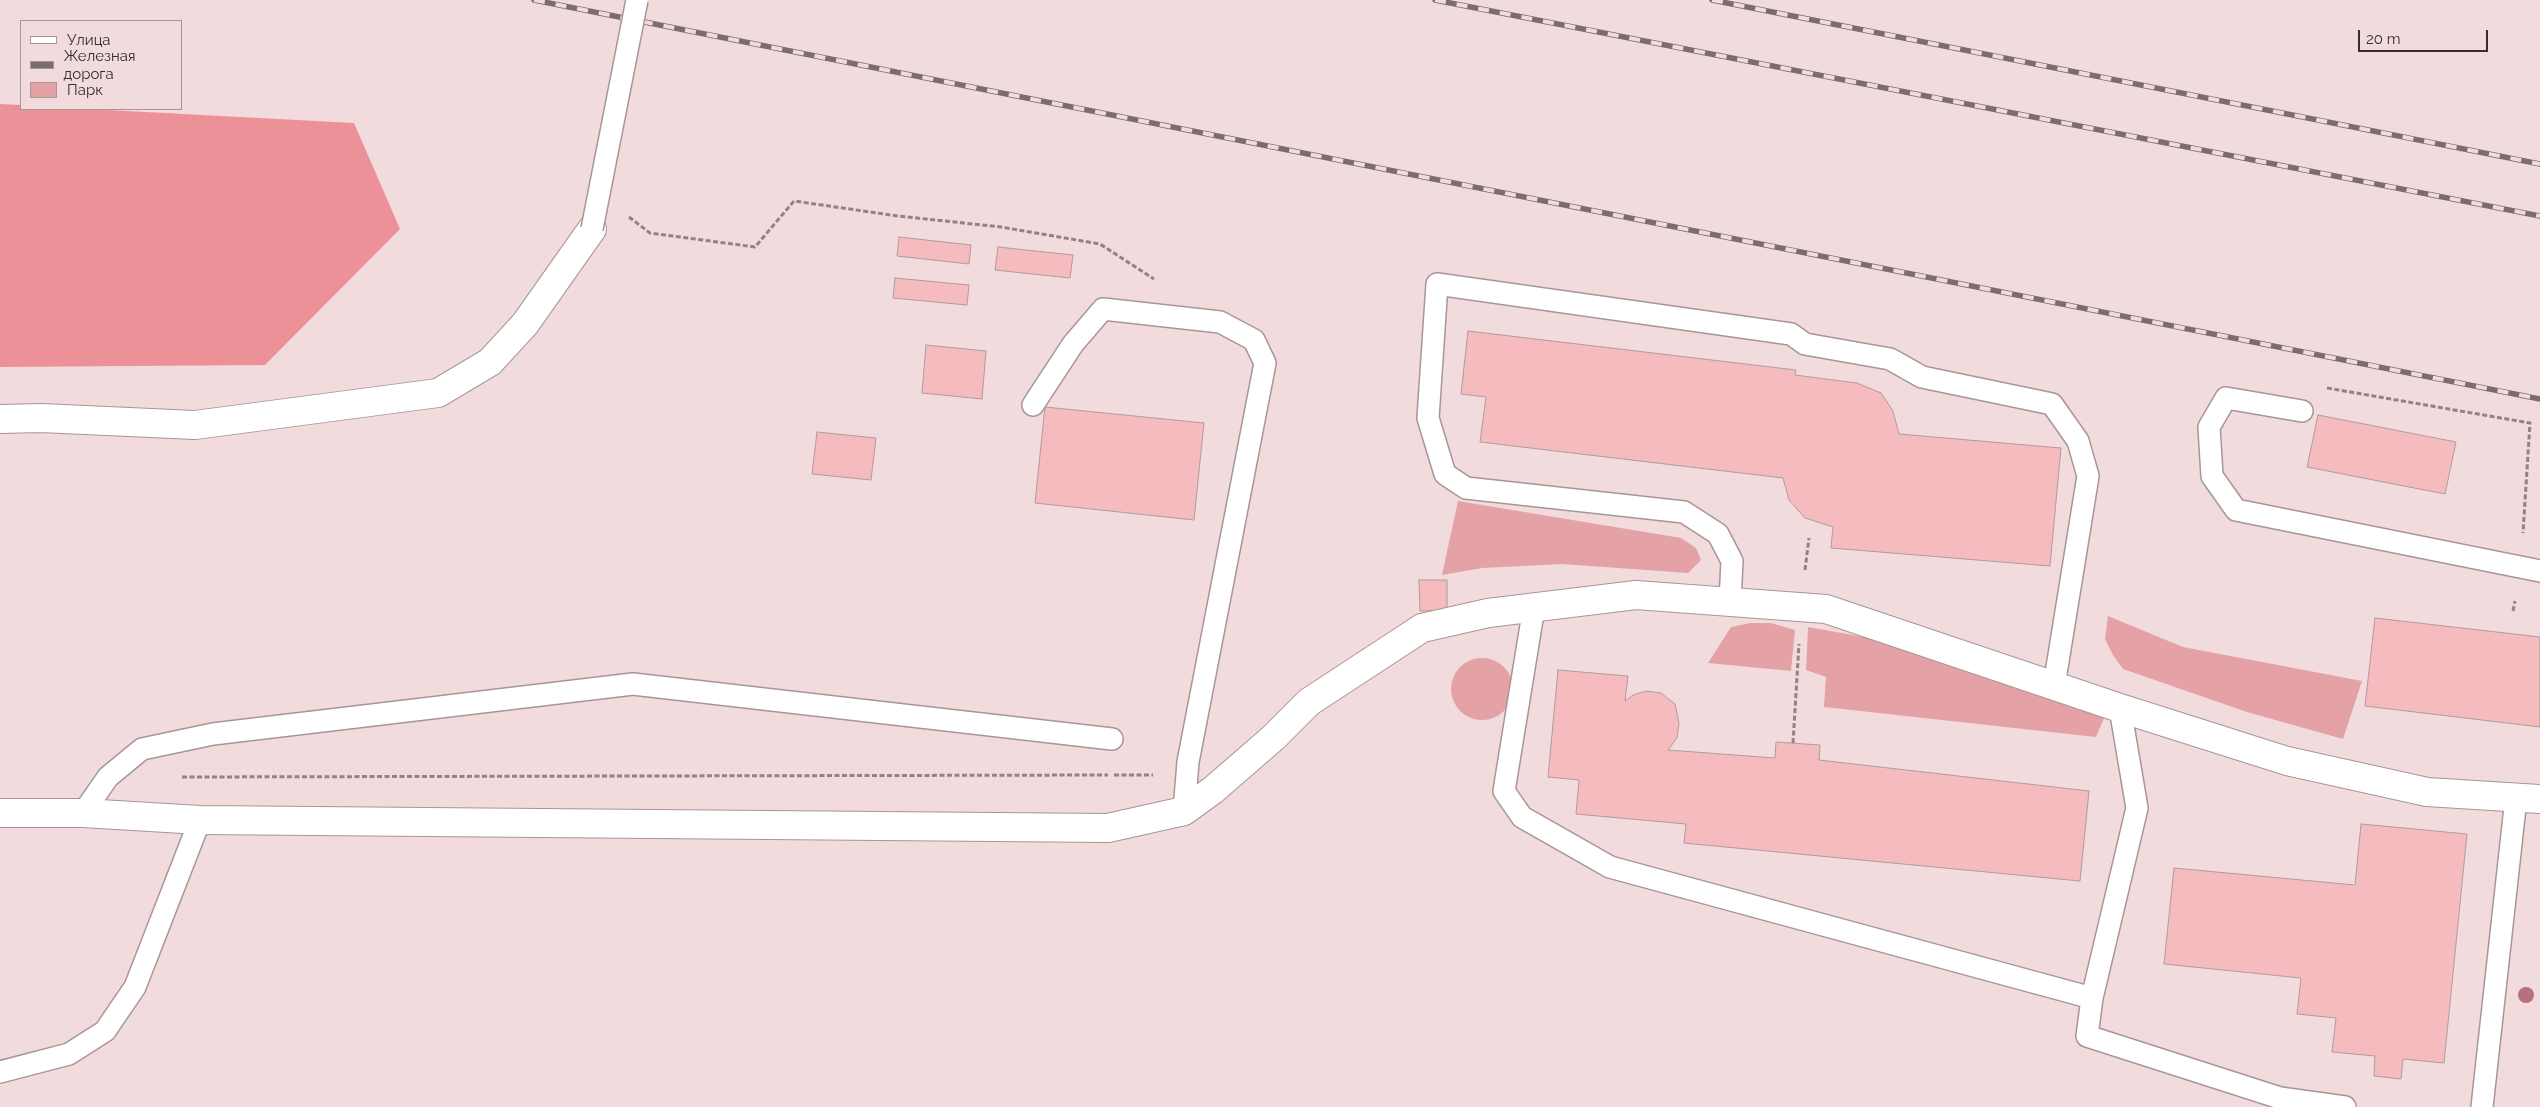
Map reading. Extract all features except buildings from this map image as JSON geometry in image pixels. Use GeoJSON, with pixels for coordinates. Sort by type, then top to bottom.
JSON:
{"type":"FeatureCollection","features":[{"type":"Feature","properties":{"kind":"street"},"geometry":{"type":"LineString","coordinates":[[0,419],[42,418],[195,425],[438,393],[490,362],[525,324],[592,229]]}},
{"type":"Feature","properties":{"kind":"street"},"geometry":{"type":"LineString","coordinates":[[0,813],[83,813],[200,820],[1108,828],[1184,811],[1213,790],[1274,738],[1309,702],[1422,628],[1488,613],[1636,595],[1826,609],[2120,708],[2296,763],[2427,792],[2528,799]]}},
{"type":"Feature","properties":{"kind":"lane"},"geometry":{"type":"LineString","coordinates":[[592,229],[637,0]]}},
{"type":"Feature","properties":{"kind":"lane"},"geometry":{"type":"LineString","coordinates":[[1730,602],[1732,561],[1718,534],[1684,512],[1466,488],[1445,474],[1428,418],[1437,284],[1791,334],[1805,344],[1890,359],[1922,377],[2052,404],[2078,441],[2088,476],[2054,686]]}},
{"type":"Feature","properties":{"kind":"lane"},"geometry":{"type":"LineString","coordinates":[[1033,405],[1073,344],[1104,309],[1220,322],[1254,340],[1265,363],[1188,762],[1184,811]]}},
{"type":"Feature","properties":{"kind":"lane"},"geometry":{"type":"LineString","coordinates":[[2302,411],[2226,398],[2209,428],[2212,476],[2236,510],[2530,569]]}},
{"type":"Feature","properties":{"kind":"lane"},"geometry":{"type":"LineString","coordinates":[[1534,607],[1504,791],[1522,817],[1610,867],[2092,998]]}},
{"type":"Feature","properties":{"kind":"lane"},"geometry":{"type":"LineString","coordinates":[[83,813],[108,777],[142,750],[213,734],[633,684],[1112,739]]}},
{"type":"Feature","properties":{"kind":"lane"},"geometry":{"type":"LineString","coordinates":[[2120,708],[2137,808],[2092,998],[2087,1036],[2280,1098],[2345,1107]]}},
{"type":"Feature","properties":{"kind":"lane"},"geometry":{"type":"LineString","coordinates":[[2482,1107],[2528,799]]}},
{"type":"Feature","properties":{"kind":"lane"},"geometry":{"type":"LineString","coordinates":[[0,1072],[70,1054],[104,1030],[134,987],[200,820]]}},
{"type":"Feature","properties":{"kind":"path"},"geometry":{"type":"LineString","coordinates":[[650,233],[756,247],[794,201],[898,216],[1001,227],[1100,244],[1156,280]]}},
{"type":"Feature","properties":{"kind":"path"},"geometry":{"type":"LineString","coordinates":[[2322,387],[2530,423],[2530,569],[2513,610]]}},
{"type":"Feature","properties":{"kind":"path"},"geometry":{"type":"LineString","coordinates":[[178,777],[1154,775]]}},
{"type":"Feature","properties":{"kind":"green space"},"geometry":{"type":"Polygon","coordinates":[[[1458,501],[1681,538],[1696,548],[1701,560],[1688,573],[1562,564],[1482,568],[1442,575],[1458,501]]]}},
{"type":"Feature","properties":{"kind":"green space"},"geometry":{"type":"Polygon","coordinates":[[[2108,616],[2183,647],[2362,681],[2343,739],[2247,712],[2123,669],[2105,639],[2108,616]]]}},
{"type":"Feature","properties":{"kind":"green space"},"geometry":{"type":"Polygon","coordinates":[[[1750,623],[1771,623],[1795,630],[1791,671],[1708,663],[1731,627],[1750,623]]]}},
{"type":"Feature","properties":{"kind":"green space"},"geometry":{"type":"Polygon","coordinates":[[[1808,627],[1875,639],[2105,716],[2096,737],[1824,707],[1826,677],[1806,670],[1808,627]]]}},
{"type":"Feature","properties":{"kind":"green space"},"geometry":{"type":"Polygon","coordinates":[[[1476,658],[1488,658],[1504,667],[1511,677],[1513,689],[1511,701],[1504,711],[1488,720],[1476,720],[1465,715],[1456,706],[1451,695],[1451,683],[1456,672],[1465,663],[1476,658]]]}},
{"type":"Feature","properties":{"kind":"shaded area"},"geometry":{"type":"Polygon","coordinates":[[[0,104],[20,105],[20,110],[108,110],[354,123],[400,229],[265,365],[0,367],[0,104]]]}},
{"type":"Feature","properties":{"kind":"railway"},"geometry":{"type":"LineString","coordinates":[[534,0],[2540,399]]}},
{"type":"Feature","properties":{"kind":"railway"},"geometry":{"type":"LineString","coordinates":[[1435,0],[2540,216]]}},
{"type":"Feature","properties":{"kind":"railway"},"geometry":{"type":"LineString","coordinates":[[1712,0],[2540,164]]}}]}
